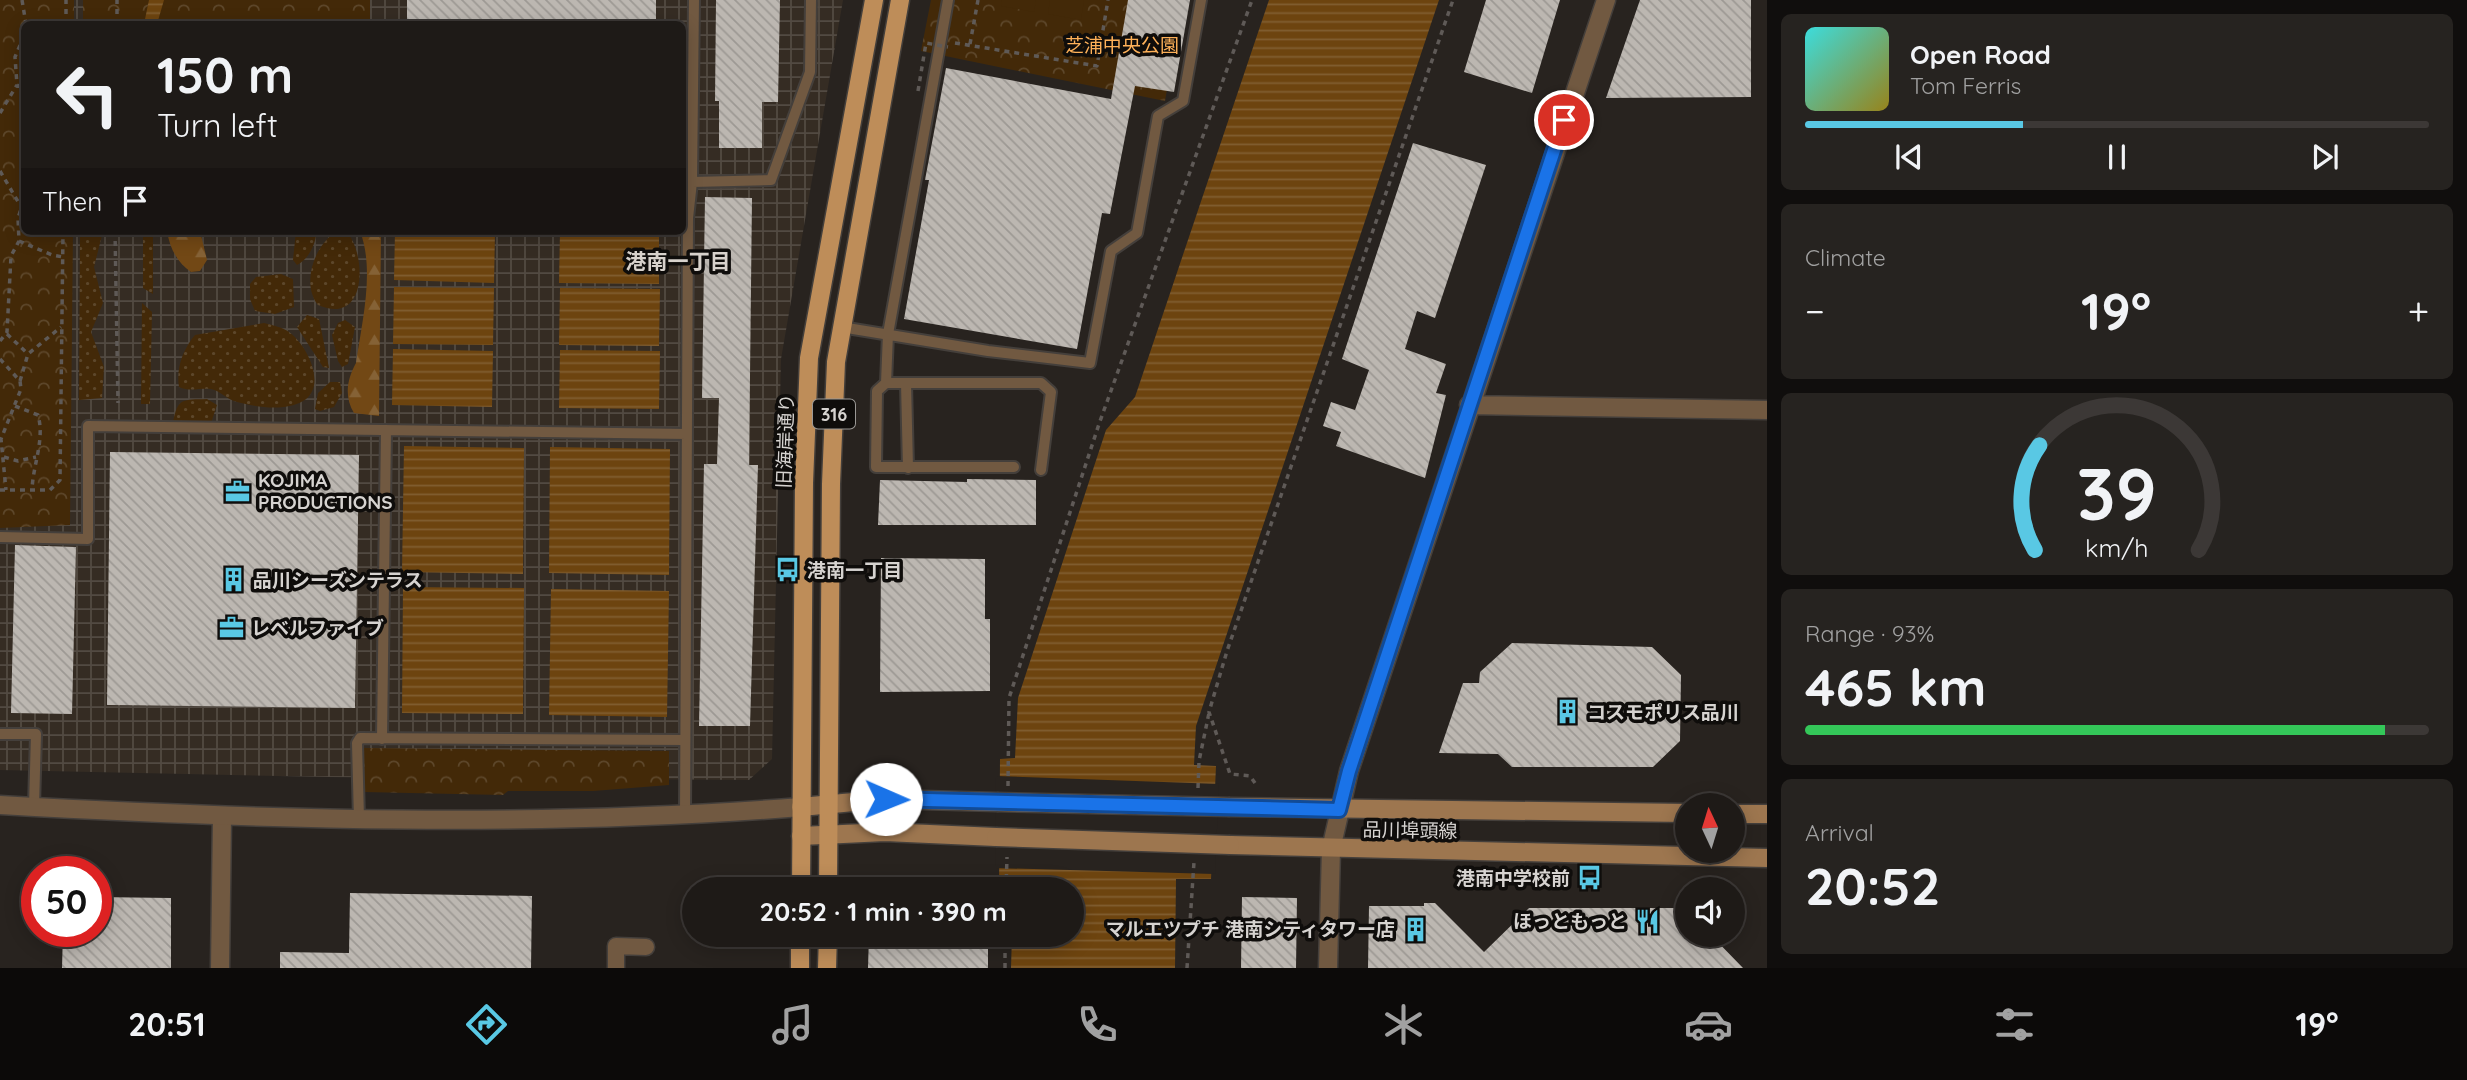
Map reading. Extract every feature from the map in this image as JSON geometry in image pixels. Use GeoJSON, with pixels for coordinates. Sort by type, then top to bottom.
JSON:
{"type":"FeatureCollection","features":[{"type":"Feature","properties":{"kind":"main road","name":"旧海岸通り"},"geometry":{"type":"LineString","coordinates":[[800,877],[804,484],[809,358],[874,0]]}},
{"type":"Feature","properties":{"kind":"main road","name":"316"},"geometry":{"type":"LineString","coordinates":[[828,877],[831,484],[841,327],[900,0]]}},
{"type":"Feature","properties":{"kind":"main road","name":"品川埠頭線"},"geometry":{"type":"LineString","coordinates":[[801,807],[886,799],[1339,810],[1675,813]]}},
{"type":"Feature","properties":{"kind":"main road"},"geometry":{"type":"LineString","coordinates":[[1745,814],[1767,814]]}},
{"type":"Feature","properties":{"kind":"main road","name":"品川埠頭線"},"geometry":{"type":"LineString","coordinates":[[801,836],[885,832],[1331,849],[1767,859]]}},
{"type":"Feature","properties":{"kind":"main road"},"geometry":{"type":"LineString","coordinates":[[800,947],[800,968]]}},
{"type":"Feature","properties":{"kind":"main road"},"geometry":{"type":"LineString","coordinates":[[827,968],[828,947]]}},
{"type":"Feature","properties":{"kind":"street"},"geometry":{"type":"LineString","coordinates":[[1328,968],[1331,849],[1349,771],[1606,0]]}},
{"type":"Feature","properties":{"kind":"street"},"geometry":{"type":"LineString","coordinates":[[1469,405],[1767,410]]}},
{"type":"Feature","properties":{"kind":"street"},"geometry":{"type":"LineString","coordinates":[[0,805],[222,818],[562,820],[685,816],[801,807]]}},
{"type":"Feature","properties":{"kind":"street"},"geometry":{"type":"LineString","coordinates":[[0,817],[34,807]]}},
{"type":"Feature","properties":{"kind":"street"},"geometry":{"type":"LineString","coordinates":[[220,968],[222,818]]}},
{"type":"Feature","properties":{"kind":"street"},"geometry":{"type":"LineString","coordinates":[[616,968],[616,946],[646,947]]}},
{"type":"Feature","properties":{"kind":"lane"},"geometry":{"type":"LineString","coordinates":[[685,816],[688,218],[692,182],[694,0]]}},
{"type":"Feature","properties":{"kind":"lane"},"geometry":{"type":"LineString","coordinates":[[692,182],[771,180],[810,72],[811,0]]}},
{"type":"Feature","properties":{"kind":"lane"},"geometry":{"type":"LineString","coordinates":[[886,383],[888,334],[948,0]]}},
{"type":"Feature","properties":{"kind":"lane"},"geometry":{"type":"LineString","coordinates":[[841,327],[988,351],[1090,363],[1111,251],[1136,233],[1158,116],[1183,101],[1201,0]]}},
{"type":"Feature","properties":{"kind":"lane"},"geometry":{"type":"LineString","coordinates":[[1014,467],[876,467],[877,391],[886,383],[1041,383],[1051,392],[1041,470]]}},
{"type":"Feature","properties":{"kind":"lane"},"geometry":{"type":"LineString","coordinates":[[906,383],[908,468]]}},
{"type":"Feature","properties":{"kind":"lane"},"geometry":{"type":"LineString","coordinates":[[0,537],[88,539],[88,426],[687,434]]}},
{"type":"Feature","properties":{"kind":"lane"},"geometry":{"type":"LineString","coordinates":[[382,738],[386,430]]}},
{"type":"Feature","properties":{"kind":"lane"},"geometry":{"type":"LineString","coordinates":[[0,734],[36,734],[34,807]]}},
{"type":"Feature","properties":{"kind":"lane"},"geometry":{"type":"LineString","coordinates":[[359,819],[357,743],[360,738],[685,740]]}},
{"type":"Feature","properties":{"kind":"path"},"geometry":{"type":"LineString","coordinates":[[22,0],[26,21]]}},
{"type":"Feature","properties":{"kind":"path"},"geometry":{"type":"LineString","coordinates":[[66,0],[66,21]]}},
{"type":"Feature","properties":{"kind":"path"},"geometry":{"type":"LineString","coordinates":[[117,0],[117,21]]}},
{"type":"Feature","properties":{"kind":"path"},"geometry":{"type":"LineString","coordinates":[[970,44],[978,0]]}},
{"type":"Feature","properties":{"kind":"path"},"geometry":{"type":"LineString","coordinates":[[918,91],[926,43],[948,47],[955,43],[970,44],[1097,66],[1108,0]]}},
{"type":"Feature","properties":{"kind":"path"},"geometry":{"type":"LineString","coordinates":[[1009,754],[1009,698],[1099,424],[1252,0]]}},
{"type":"Feature","properties":{"kind":"path"},"geometry":{"type":"LineString","coordinates":[[1199,761],[1209,712],[1227,651],[1453,0]]}},
{"type":"Feature","properties":{"kind":"path"},"geometry":{"type":"LineString","coordinates":[[0,113],[17,85],[15,57],[21,43]]}},
{"type":"Feature","properties":{"kind":"path"},"geometry":{"type":"LineString","coordinates":[[17,85],[21,87]]}},
{"type":"Feature","properties":{"kind":"path"},"geometry":{"type":"LineString","coordinates":[[0,172],[20,205],[19,242],[11,256],[7,332],[10,339],[28,354]]}},
{"type":"Feature","properties":{"kind":"path"},"geometry":{"type":"LineString","coordinates":[[62,326],[28,354],[15,406],[1,439],[4,457],[3,490],[50,490],[60,480],[63,257],[63,235]]}},
{"type":"Feature","properties":{"kind":"path"},"geometry":{"type":"LineString","coordinates":[[115,235],[118,403]]}},
{"type":"Feature","properties":{"kind":"path"},"geometry":{"type":"LineString","coordinates":[[19,242],[52,256],[63,257]]}},
{"type":"Feature","properties":{"kind":"path"},"geometry":{"type":"LineString","coordinates":[[0,341],[7,332]]}},
{"type":"Feature","properties":{"kind":"path"},"geometry":{"type":"LineString","coordinates":[[0,359],[20,381]]}},
{"type":"Feature","properties":{"kind":"path"},"geometry":{"type":"LineString","coordinates":[[15,406],[38,415],[42,431],[32,490]]}},
{"type":"Feature","properties":{"kind":"path"},"geometry":{"type":"LineString","coordinates":[[4,457],[18,461],[36,457]]}},
{"type":"Feature","properties":{"kind":"path"},"geometry":{"type":"LineString","coordinates":[[1209,712],[1230,774],[1250,776],[1255,783]]}},
{"type":"Feature","properties":{"kind":"path"},"geometry":{"type":"LineString","coordinates":[[1187,968],[1193,883]]}},
{"type":"Feature","properties":{"kind":"path"},"geometry":{"type":"LineString","coordinates":[[1005,947],[1005,968]]}},
{"type":"Feature","properties":{"kind":"shaded area"},"geometry":{"type":"Polygon","coordinates":[[[0,0],[843,0],[781,359],[772,759],[749,780],[328,777],[0,770],[0,0]]]}},
{"type":"Feature","properties":{"kind":"shaded area"},"geometry":{"type":"Polygon","coordinates":[[[149,0],[164,0],[158,21],[145,21],[149,0]]]}},
{"type":"Feature","properties":{"kind":"shaded area"},"geometry":{"type":"Polygon","coordinates":[[[1269,0],[1439,0],[1196,726],[1194,765],[1216,766],[1211,879],[1176,879],[1175,968],[1011,968],[1012,947],[1084,947],[1084,877],[999,877],[1000,759],[1015,758],[1018,698],[1106,430],[1135,397],[1269,0]]]}},
{"type":"Feature","properties":{"kind":"shaded area"},"geometry":{"type":"Polygon","coordinates":[[[395,235],[495,235],[494,283],[394,280],[395,235]]]}},
{"type":"Feature","properties":{"kind":"shaded area"},"geometry":{"type":"Polygon","coordinates":[[[560,235],[659,235],[659,284],[559,283],[560,235]]]}},
{"type":"Feature","properties":{"kind":"shaded area"},"geometry":{"type":"Polygon","coordinates":[[[394,287],[494,288],[493,345],[393,344],[394,287]]]}},
{"type":"Feature","properties":{"kind":"shaded area"},"geometry":{"type":"Polygon","coordinates":[[[560,288],[660,289],[659,346],[559,345],[560,288]]]}},
{"type":"Feature","properties":{"kind":"shaded area"},"geometry":{"type":"Polygon","coordinates":[[[393,349],[493,351],[492,407],[392,405],[393,349]]]}},
{"type":"Feature","properties":{"kind":"shaded area"},"geometry":{"type":"Polygon","coordinates":[[[560,350],[660,351],[659,409],[559,408],[560,350]]]}},
{"type":"Feature","properties":{"kind":"shaded area"},"geometry":{"type":"Polygon","coordinates":[[[404,446],[524,448],[523,574],[402,572],[404,446]]]}},
{"type":"Feature","properties":{"kind":"shaded area"},"geometry":{"type":"Polygon","coordinates":[[[550,447],[670,449],[669,575],[549,573],[550,447]]]}},
{"type":"Feature","properties":{"kind":"shaded area"},"geometry":{"type":"Polygon","coordinates":[[[403,587],[524,588],[523,714],[402,713],[403,587]]]}},
{"type":"Feature","properties":{"kind":"shaded area"},"geometry":{"type":"Polygon","coordinates":[[[551,589],[669,591],[667,717],[549,715],[551,589]]]}},
{"type":"Feature","properties":{"kind":"green space"},"geometry":{"type":"Polygon","coordinates":[[[0,0],[74,0],[74,21],[21,21],[21,235],[73,235],[70,525],[0,528],[0,0]]]}},
{"type":"Feature","properties":{"kind":"green space"},"geometry":{"type":"Polygon","coordinates":[[[83,0],[370,0],[370,21],[83,21],[83,0]]]}},
{"type":"Feature","properties":{"kind":"green space","name":"芝浦中央公園"},"geometry":{"type":"Polygon","coordinates":[[[931,0],[1182,0],[1165,101],[921,51],[931,0]]]}},
{"type":"Feature","properties":{"kind":"green space"},"geometry":{"type":"Polygon","coordinates":[[[1002,0],[1036,0],[1034,12],[1001,6],[1002,0]]]}},
{"type":"Feature","properties":{"kind":"green space"},"geometry":{"type":"Polygon","coordinates":[[[1050,0],[1084,0],[1081,20],[1048,14],[1050,0]]]}},
{"type":"Feature","properties":{"kind":"green space"},"geometry":{"type":"Polygon","coordinates":[[[80,235],[102,235],[94,267],[103,303],[91,332],[104,367],[102,398],[79,400],[80,235]]]}},
{"type":"Feature","properties":{"kind":"green space"},"geometry":{"type":"Polygon","coordinates":[[[143,235],[153,235],[153,294],[143,288],[143,235]]]}},
{"type":"Feature","properties":{"kind":"green space"},"geometry":{"type":"Polygon","coordinates":[[[168,235],[201,235],[207,260],[200,271],[191,272],[182,264],[168,235]]]}},
{"type":"Feature","properties":{"kind":"green space"},"geometry":{"type":"Polygon","coordinates":[[[296,235],[316,235],[311,251],[305,259],[297,265],[293,260],[296,235]]]}},
{"type":"Feature","properties":{"kind":"green space"},"geometry":{"type":"Polygon","coordinates":[[[349,235],[358,255],[360,270],[354,297],[346,306],[334,309],[318,305],[313,296],[310,276],[316,255],[329,237],[349,235]]]}},
{"type":"Feature","properties":{"kind":"green space"},"geometry":{"type":"Polygon","coordinates":[[[361,235],[381,235],[379,416],[354,413],[348,394],[350,375],[356,363],[366,296],[367,262],[361,235]]]}},
{"type":"Feature","properties":{"kind":"green space"},"geometry":{"type":"Polygon","coordinates":[[[281,274],[293,279],[294,307],[275,314],[255,311],[250,299],[250,284],[256,277],[281,274]]]}},
{"type":"Feature","properties":{"kind":"green space"},"geometry":{"type":"Polygon","coordinates":[[[142,303],[152,312],[150,404],[141,404],[142,303]]]}},
{"type":"Feature","properties":{"kind":"green space"},"geometry":{"type":"Polygon","coordinates":[[[307,315],[319,319],[329,368],[323,367],[297,327],[307,315]]]}},
{"type":"Feature","properties":{"kind":"green space"},"geometry":{"type":"Polygon","coordinates":[[[345,320],[355,327],[348,364],[342,367],[332,335],[338,323],[345,320]]]}},
{"type":"Feature","properties":{"kind":"green space"},"geometry":{"type":"Polygon","coordinates":[[[264,323],[289,332],[308,356],[314,386],[303,401],[287,406],[260,407],[234,401],[211,389],[191,390],[179,387],[181,359],[195,335],[264,323]]]}},
{"type":"Feature","properties":{"kind":"green space"},"geometry":{"type":"Polygon","coordinates":[[[330,382],[340,382],[342,393],[334,407],[320,411],[315,409],[318,393],[330,382]]]}},
{"type":"Feature","properties":{"kind":"green space"},"geometry":{"type":"Polygon","coordinates":[[[207,399],[217,405],[211,423],[173,422],[180,404],[207,399]]]}},
{"type":"Feature","properties":{"kind":"green space"},"geometry":{"type":"Polygon","coordinates":[[[363,748],[669,751],[669,785],[593,791],[508,791],[503,795],[364,792],[363,748]]]}},
{"type":"Feature","properties":{"kind":"pier"},"geometry":{"type":"Polygon","coordinates":[[[996,776],[1219,784],[1215,874],[995,868],[996,776]]]}},
{"type":"Feature","properties":{"kind":"building"},"geometry":{"type":"Polygon","coordinates":[[[407,0],[656,0],[656,21],[407,21],[407,0]]]}},
{"type":"Feature","properties":{"kind":"building"},"geometry":{"type":"Polygon","coordinates":[[[716,0],[780,0],[778,102],[762,102],[762,148],[719,148],[719,101],[715,101],[716,0]]]}},
{"type":"Feature","properties":{"kind":"building"},"geometry":{"type":"Polygon","coordinates":[[[1128,0],[1190,0],[1174,92],[1135,86],[1110,214],[1102,213],[1077,349],[904,319],[929,180],[925,180],[946,68],[1111,99],[1128,0]]]}},
{"type":"Feature","properties":{"kind":"building"},"geometry":{"type":"Polygon","coordinates":[[[1486,0],[1560,0],[1532,93],[1464,72],[1486,0]]]}},
{"type":"Feature","properties":{"kind":"building"},"geometry":{"type":"Polygon","coordinates":[[[1640,0],[1751,0],[1751,97],[1606,98],[1640,0]]]}},
{"type":"Feature","properties":{"kind":"building"},"geometry":{"type":"Polygon","coordinates":[[[1413,143],[1486,165],[1435,318],[1417,311],[1405,349],[1446,364],[1436,393],[1446,395],[1425,478],[1336,446],[1341,432],[1323,426],[1331,402],[1355,410],[1369,370],[1342,359],[1413,143]]]}},
{"type":"Feature","properties":{"kind":"building"},"geometry":{"type":"Polygon","coordinates":[[[705,197],[752,198],[749,465],[758,465],[750,726],[699,726],[704,464],[717,464],[719,398],[702,398],[705,197]]]}},
{"type":"Feature","properties":{"kind":"building","name":"品川シーズンテラス"},"geometry":{"type":"Polygon","coordinates":[[[110,452],[359,455],[355,708],[107,705],[110,452]]]}},
{"type":"Feature","properties":{"kind":"building"},"geometry":{"type":"Polygon","coordinates":[[[967,479],[1036,480],[1036,525],[878,525],[880,480],[967,482],[967,479]]]}},
{"type":"Feature","properties":{"kind":"building"},"geometry":{"type":"Polygon","coordinates":[[[15,545],[76,547],[72,714],[11,713],[15,545]]]}},
{"type":"Feature","properties":{"kind":"building"},"geometry":{"type":"Polygon","coordinates":[[[881,558],[985,559],[985,619],[990,619],[990,691],[880,692],[881,558]]]}},
{"type":"Feature","properties":{"kind":"building","name":"コスモポリス品川"},"geometry":{"type":"Polygon","coordinates":[[[1512,643],[1652,647],[1681,675],[1680,741],[1653,767],[1512,767],[1498,754],[1439,753],[1463,683],[1479,683],[1480,672],[1512,643]]]}},
{"type":"Feature","properties":{"kind":"building"},"geometry":{"type":"Polygon","coordinates":[[[350,893],[532,896],[531,968],[280,968],[280,952],[349,953],[350,893]]]}},
{"type":"Feature","properties":{"kind":"building"},"geometry":{"type":"Polygon","coordinates":[[[112,897],[171,898],[171,968],[62,968],[63,947],[112,947],[112,897]]]}},
{"type":"Feature","properties":{"kind":"building"},"geometry":{"type":"Polygon","coordinates":[[[1242,897],[1297,898],[1296,968],[1241,968],[1242,897]]]}},
{"type":"Feature","properties":{"kind":"building"},"geometry":{"type":"Polygon","coordinates":[[[1424,903],[1435,903],[1484,952],[1529,908],[1675,908],[1675,947],[1723,947],[1743,968],[1368,968],[1369,906],[1424,906],[1424,903]]]}},
{"type":"Feature","properties":{"kind":"building"},"geometry":{"type":"Polygon","coordinates":[[[869,947],[988,947],[988,968],[868,968],[869,947]]]}},
{"type":"Feature","properties":{"kind":"place","name":"KOJIMA PRODUCTIONS"},"geometry":{"type":"Point","coordinates":[238,491]}},
{"type":"Feature","properties":{"kind":"place","name":"港南一丁目"},"geometry":{"type":"Point","coordinates":[787,570]}},
{"type":"Feature","properties":{"kind":"place","name":"品川シーズンテラス"},"geometry":{"type":"Point","coordinates":[233,580]}},
{"type":"Feature","properties":{"kind":"place","name":"レベルファイブ"},"geometry":{"type":"Point","coordinates":[231,628]}},
{"type":"Feature","properties":{"kind":"place","name":"コスモポリス品川"},"geometry":{"type":"Point","coordinates":[1567,712]}},
{"type":"Feature","properties":{"kind":"place","name":"港南中学校前"},"geometry":{"type":"Point","coordinates":[1590,878]}},
{"type":"Feature","properties":{"kind":"place","name":"ほっともっと"},"geometry":{"type":"Point","coordinates":[1647,921]}},
{"type":"Feature","properties":{"kind":"place","name":"マルエツプチ 港南シティタワー店"},"geometry":{"type":"Point","coordinates":[1415,929]}},
{"type":"Feature","properties":{"kind":"district","name":"港南一丁目"},"geometry":{"type":"Point","coordinates":[678,261]}},
{"type":"Feature","properties":{"kind":"route"},"geometry":{"type":"LineString","coordinates":[[886,799],[1339,810],[1349,771],[1564,120]]}}]}
